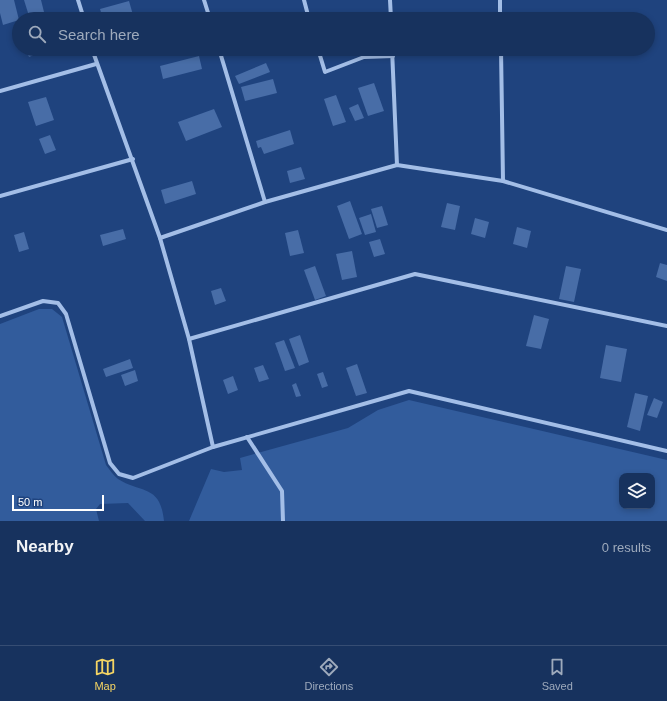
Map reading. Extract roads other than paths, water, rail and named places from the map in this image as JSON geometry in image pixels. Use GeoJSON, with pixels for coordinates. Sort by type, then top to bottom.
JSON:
{"type":"FeatureCollection","features":[{"type":"Feature","properties":{"kind":"street"},"geometry":{"type":"LineString","coordinates":[[78,0],[82,12]]}},
{"type":"Feature","properties":{"kind":"street"},"geometry":{"type":"LineString","coordinates":[[204,0],[208,12]]}},
{"type":"Feature","properties":{"kind":"street"},"geometry":{"type":"LineString","coordinates":[[304,0],[307,12]]}},
{"type":"Feature","properties":{"kind":"street"},"geometry":{"type":"LineString","coordinates":[[390,0],[391,12]]}},
{"type":"Feature","properties":{"kind":"street"},"geometry":{"type":"LineString","coordinates":[[500,0],[500,12]]}},
{"type":"Feature","properties":{"kind":"street"},"geometry":{"type":"LineString","coordinates":[[94,56],[133,160],[160,238],[189,339],[213,447]]}},
{"type":"Feature","properties":{"kind":"street"},"geometry":{"type":"LineString","coordinates":[[221,56],[265,202]]}},
{"type":"Feature","properties":{"kind":"street"},"geometry":{"type":"LineString","coordinates":[[320,56],[325,72],[364,57],[393,56],[397,165]]}},
{"type":"Feature","properties":{"kind":"street"},"geometry":{"type":"LineString","coordinates":[[501,56],[503,181]]}},
{"type":"Feature","properties":{"kind":"street"},"geometry":{"type":"LineString","coordinates":[[0,91],[96,64]]}},
{"type":"Feature","properties":{"kind":"street"},"geometry":{"type":"LineString","coordinates":[[0,196],[133,160]]}},
{"type":"Feature","properties":{"kind":"street"},"geometry":{"type":"LineString","coordinates":[[160,238],[265,202],[397,165],[503,181],[667,230]]}},
{"type":"Feature","properties":{"kind":"street"},"geometry":{"type":"LineString","coordinates":[[189,339],[415,274],[667,326]]}},
{"type":"Feature","properties":{"kind":"street"},"geometry":{"type":"LineString","coordinates":[[0,316],[43,301],[58,303],[66,314],[110,463],[119,474],[133,478],[213,447],[409,391],[667,451]]}},
{"type":"Feature","properties":{"kind":"street"},"geometry":{"type":"LineString","coordinates":[[247,437],[282,491],[283,521]]}}]}
